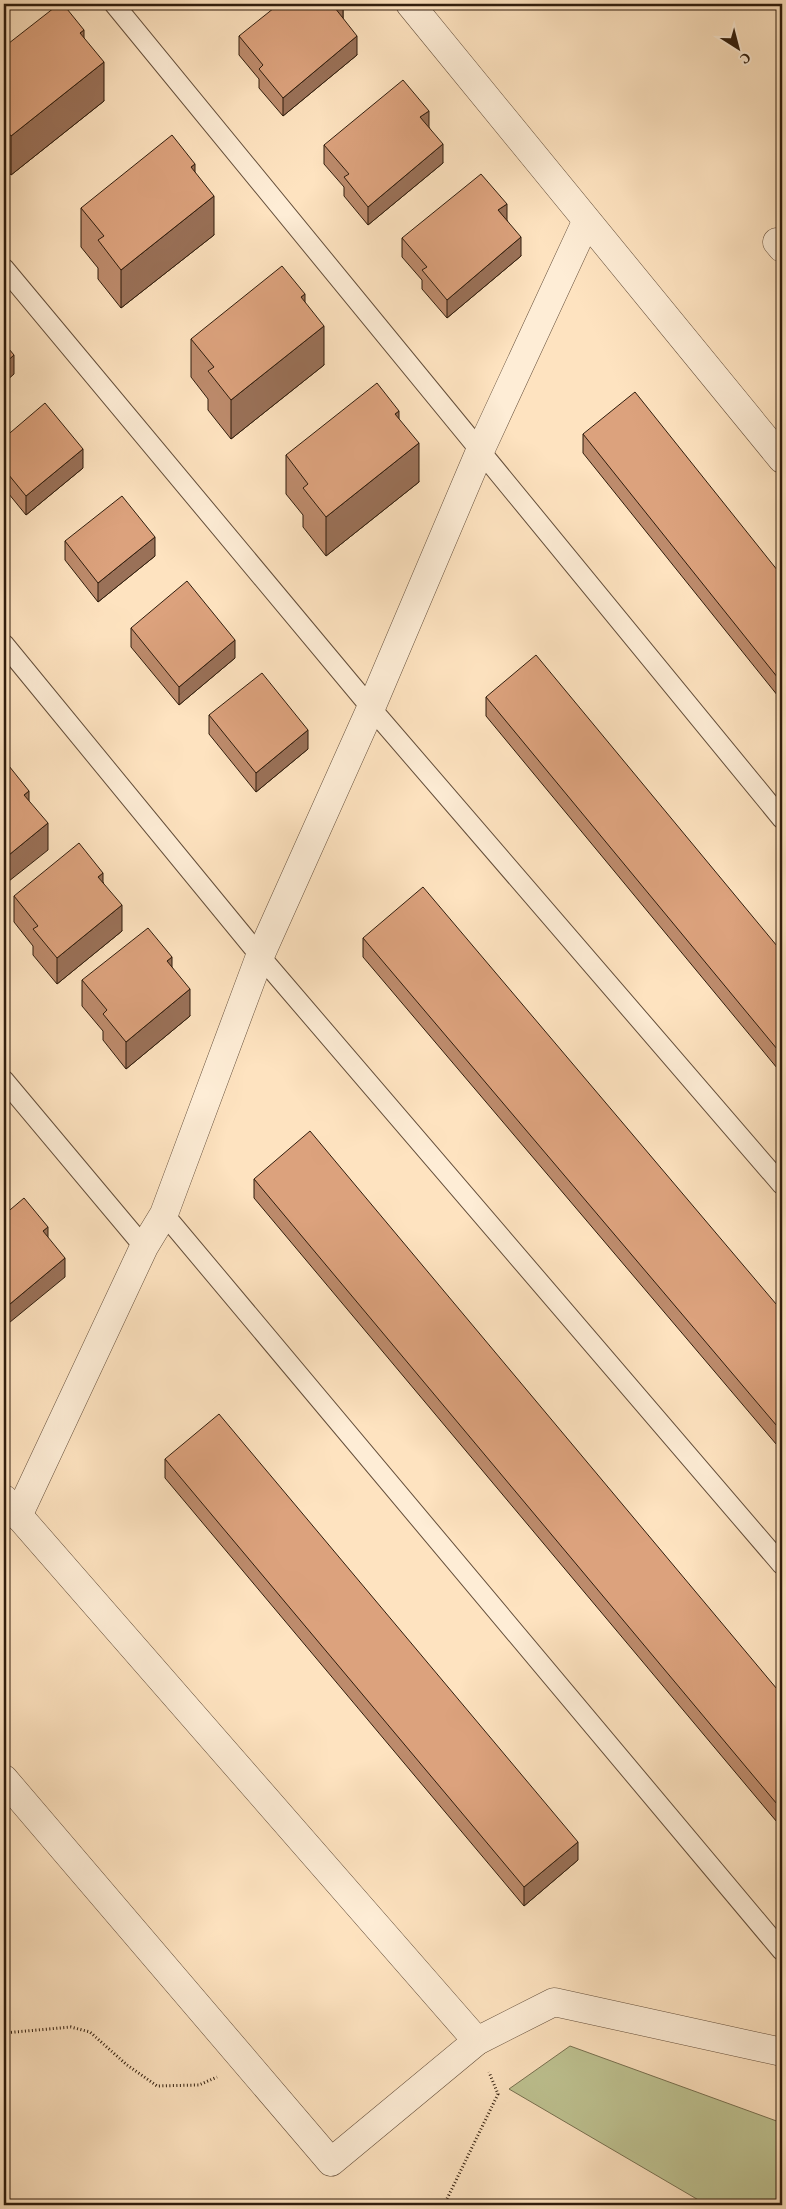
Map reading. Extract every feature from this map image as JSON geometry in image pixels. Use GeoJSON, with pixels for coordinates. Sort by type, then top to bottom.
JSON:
{"type":"FeatureCollection","features":[{"type":"Feature","properties":{"kind":"street"},"geometry":{"type":"LineString","coordinates":[[410,4],[586,222],[782,459]]}},
{"type":"Feature","properties":{"kind":"street"},"geometry":{"type":"LineString","coordinates":[[477,2041],[11,1508],[144,1247],[164,1214],[260,956],[371,708],[480,451],[586,222]]}},
{"type":"Feature","properties":{"kind":"street"},"geometry":{"type":"LineString","coordinates":[[4,1779],[331,2162],[477,2041],[554,2002],[782,2052]]}},
{"type":"Feature","properties":{"kind":"lane"},"geometry":{"type":"LineString","coordinates":[[114,4],[782,820]]}},
{"type":"Feature","properties":{"kind":"lane"},"geometry":{"type":"LineString","coordinates":[[4,268],[371,708],[782,1185]]}},
{"type":"Feature","properties":{"kind":"lane"},"geometry":{"type":"LineString","coordinates":[[4,644],[260,956],[782,1565]]}},
{"type":"Feature","properties":{"kind":"lane"},"geometry":{"type":"LineString","coordinates":[[4,1080],[144,1247]]}},
{"type":"Feature","properties":{"kind":"lane"},"geometry":{"type":"LineString","coordinates":[[164,1214],[782,1951]]}},
{"type":"Feature","properties":{"kind":"path"},"geometry":{"type":"LineString","coordinates":[[4,2033],[71,2027],[90,2032],[127,2065],[157,2086],[200,2085],[247,2064]]}},
{"type":"Feature","properties":{"kind":"path"},"geometry":{"type":"LineString","coordinates":[[444,2205],[498,2094],[477,2041]]}},
{"type":"Feature","properties":{"kind":"green space"},"geometry":{"type":"Polygon","coordinates":[[[570,2046],[782,2123],[782,2205],[707,2205],[509,2089],[570,2046]]]}},
{"type":"Feature","properties":{"kind":"building"},"geometry":{"type":"Polygon","coordinates":[[[59,4],[63,4],[84,30],[80,33],[104,62],[11,136],[4,127],[4,47],[59,4]]]}},
{"type":"Feature","properties":{"kind":"building"},"geometry":{"type":"Polygon","coordinates":[[[279,4],[341,4],[335,8],[357,36],[283,98],[259,69],[263,65],[239,36],[279,4]]]}},
{"type":"Feature","properties":{"kind":"building"},"geometry":{"type":"Polygon","coordinates":[[[403,80],[429,111],[420,117],[443,144],[368,207],[344,177],[349,174],[324,145],[403,80]]]}},
{"type":"Feature","properties":{"kind":"building"},"geometry":{"type":"Polygon","coordinates":[[[172,135],[195,164],[191,167],[214,196],[121,270],[98,240],[104,236],[81,208],[172,135]]]}},
{"type":"Feature","properties":{"kind":"building"},"geometry":{"type":"Polygon","coordinates":[[[481,174],[507,204],[498,210],[521,237],[447,300],[422,270],[427,267],[402,238],[481,174]]]}},
{"type":"Feature","properties":{"kind":"building"},"geometry":{"type":"Polygon","coordinates":[[[282,266],[305,294],[301,297],[324,326],[231,400],[208,371],[214,367],[191,339],[282,266]]]}},
{"type":"Feature","properties":{"kind":"building"},"geometry":{"type":"Polygon","coordinates":[[[4,343],[14,355],[4,364],[4,343]]]}},
{"type":"Feature","properties":{"kind":"building"},"geometry":{"type":"Polygon","coordinates":[[[377,383],[399,411],[395,414],[419,443],[326,517],[303,488],[308,484],[286,455],[377,383]]]}},
{"type":"Feature","properties":{"kind":"building"},"geometry":{"type":"Polygon","coordinates":[[[635,392],[782,576],[782,683],[583,434],[635,392]]]}},
{"type":"Feature","properties":{"kind":"building"},"geometry":{"type":"Polygon","coordinates":[[[45,403],[83,449],[26,496],[4,469],[4,438],[45,403]]]}},
{"type":"Feature","properties":{"kind":"building"},"geometry":{"type":"Polygon","coordinates":[[[122,496],[155,537],[98,583],[65,541],[122,496]]]}},
{"type":"Feature","properties":{"kind":"building"},"geometry":{"type":"Polygon","coordinates":[[[187,581],[235,640],[179,687],[131,628],[187,581]]]}},
{"type":"Feature","properties":{"kind":"building"},"geometry":{"type":"Polygon","coordinates":[[[536,655],[782,952],[782,1055],[486,697],[536,655]]]}},
{"type":"Feature","properties":{"kind":"building"},"geometry":{"type":"Polygon","coordinates":[[[262,673],[308,730],[256,773],[209,715],[262,673]]]}},
{"type":"Feature","properties":{"kind":"building"},"geometry":{"type":"Polygon","coordinates":[[[4,762],[29,791],[24,795],[48,823],[4,859],[4,762]]]}},
{"type":"Feature","properties":{"kind":"building"},"geometry":{"type":"Polygon","coordinates":[[[79,843],[103,873],[98,877],[122,905],[57,958],[33,929],[38,926],[14,896],[79,843]]]}},
{"type":"Feature","properties":{"kind":"building"},"geometry":{"type":"Polygon","coordinates":[[[423,887],[782,1311],[782,1432],[363,938],[423,887]]]}},
{"type":"Feature","properties":{"kind":"building"},"geometry":{"type":"Polygon","coordinates":[[[148,928],[172,957],[167,961],[190,989],[126,1042],[103,1014],[107,1010],[82,980],[148,928]]]}},
{"type":"Feature","properties":{"kind":"building"},"geometry":{"type":"Polygon","coordinates":[[[310,1131],[782,1695],[782,1810],[254,1179],[310,1131]]]}},
{"type":"Feature","properties":{"kind":"building"},"geometry":{"type":"Polygon","coordinates":[[[24,1198],[48,1227],[43,1231],[65,1258],[4,1309],[4,1215],[24,1198]]]}},
{"type":"Feature","properties":{"kind":"building"},"geometry":{"type":"Polygon","coordinates":[[[219,1414],[578,1842],[524,1887],[165,1459],[219,1414]]]}}]}
